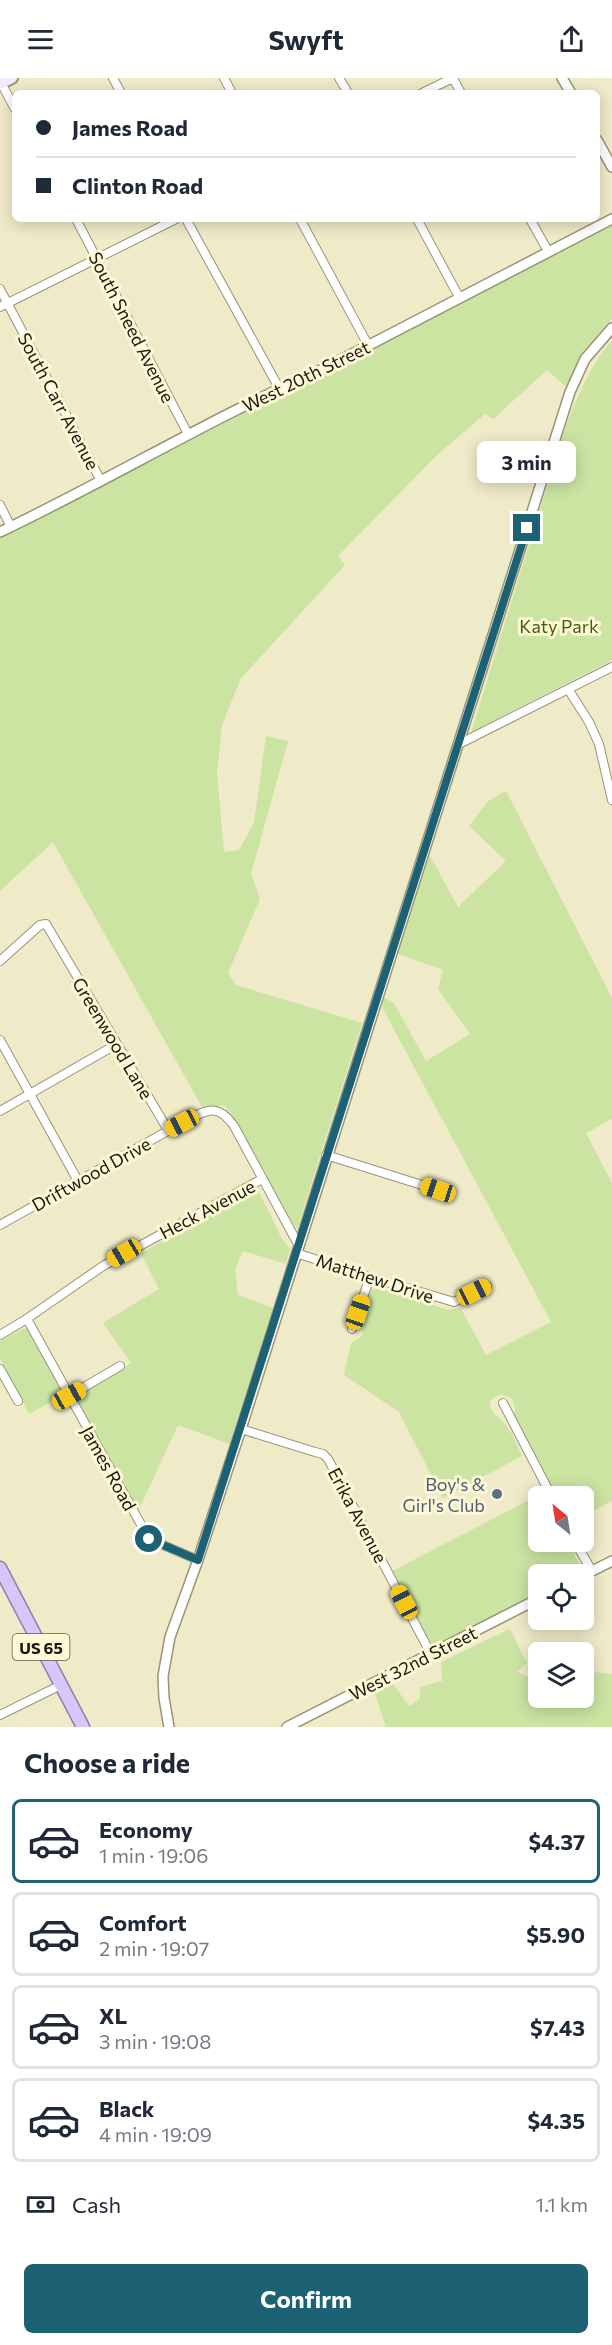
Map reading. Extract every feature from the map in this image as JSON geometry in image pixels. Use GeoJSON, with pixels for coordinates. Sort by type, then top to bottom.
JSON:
{"type":"FeatureCollection","features":[{"type":"Feature","properties":{"kind":"highway","name":"US 65"},"geometry":{"type":"LineString","coordinates":[[0,1568],[83,1727]]}},
{"type":"Feature","properties":{"kind":"main road"},"geometry":{"type":"LineString","coordinates":[[0,83],[12,78]]}},
{"type":"Feature","properties":{"kind":"street"},"geometry":{"type":"LineString","coordinates":[[428,90],[453,78]]}},
{"type":"Feature","properties":{"kind":"street"},"geometry":{"type":"LineString","coordinates":[[0,83],[12,104]]}},
{"type":"Feature","properties":{"kind":"street"},"geometry":{"type":"LineString","coordinates":[[600,145],[612,167]]}},
{"type":"Feature","properties":{"kind":"street","name":"West 20th Street"},"geometry":{"type":"LineString","coordinates":[[0,532],[279,388],[323,369],[612,219]]}},
{"type":"Feature","properties":{"kind":"street","name":"South Sneed Avenue"},"geometry":{"type":"LineString","coordinates":[[78,222],[188,434]]}},
{"type":"Feature","properties":{"kind":"street"},"geometry":{"type":"LineString","coordinates":[[4,305],[170,222]]}},
{"type":"Feature","properties":{"kind":"street"},"geometry":{"type":"LineString","coordinates":[[188,222],[279,388]]}},
{"type":"Feature","properties":{"kind":"street"},"geometry":{"type":"LineString","coordinates":[[302,222],[368,345]]}},
{"type":"Feature","properties":{"kind":"street"},"geometry":{"type":"LineString","coordinates":[[419,222],[459,297]]}},
{"type":"Feature","properties":{"kind":"street"},"geometry":{"type":"LineString","coordinates":[[532,222],[548,251]]}},
{"type":"Feature","properties":{"kind":"street","name":"South Carr Avenue"},"geometry":{"type":"LineString","coordinates":[[0,289],[4,305],[101,481]]}},
{"type":"Feature","properties":{"kind":"street"},"geometry":{"type":"LineString","coordinates":[[169,1727],[163,1676],[170,1637],[241,1429],[326,1155],[570,392],[585,359],[612,328]]}},
{"type":"Feature","properties":{"kind":"street"},"geometry":{"type":"LineString","coordinates":[[0,505],[11,527]]}},
{"type":"Feature","properties":{"kind":"street"},"geometry":{"type":"LineString","coordinates":[[459,744],[612,667]]}},
{"type":"Feature","properties":{"kind":"street"},"geometry":{"type":"LineString","coordinates":[[568,689],[589,722],[599,744],[607,787],[612,800]]}},
{"type":"Feature","properties":{"kind":"street","name":"Greenwood Lane"},"geometry":{"type":"LineString","coordinates":[[0,961],[43,924],[48,927],[168,1130]]}},
{"type":"Feature","properties":{"kind":"street"},"geometry":{"type":"LineString","coordinates":[[0,1040],[78,1181]]}},
{"type":"Feature","properties":{"kind":"street"},"geometry":{"type":"LineString","coordinates":[[0,1111],[117,1044]]}},
{"type":"Feature","properties":{"kind":"street","name":"Driftwood Drive"},"geometry":{"type":"LineString","coordinates":[[0,1225],[202,1112],[215,1110],[224,1114],[234,1126],[262,1179]]}},
{"type":"Feature","properties":{"kind":"street"},"geometry":{"type":"LineString","coordinates":[[326,1155],[438,1190]]}},
{"type":"Feature","properties":{"kind":"street"},"geometry":{"type":"LineString","coordinates":[[262,1179],[297,1249]]}},
{"type":"Feature","properties":{"kind":"street","name":"Heck Avenue"},"geometry":{"type":"LineString","coordinates":[[0,1335],[103,1266],[262,1179]]}},
{"type":"Feature","properties":{"kind":"street","name":"Matthew Drive"},"geometry":{"type":"LineString","coordinates":[[297,1249],[370,1277],[454,1302],[487,1286]]}},
{"type":"Feature","properties":{"kind":"street"},"geometry":{"type":"LineString","coordinates":[[352,1329],[370,1277]]}},
{"type":"Feature","properties":{"kind":"street","name":"James Road"},"geometry":{"type":"LineString","coordinates":[[27,1319],[149,1539],[198,1560]]}},
{"type":"Feature","properties":{"kind":"street"},"geometry":{"type":"LineString","coordinates":[[69,1396],[120,1365]]}},
{"type":"Feature","properties":{"kind":"street"},"geometry":{"type":"LineString","coordinates":[[0,1369],[18,1401]]}},
{"type":"Feature","properties":{"kind":"street"},"geometry":{"type":"LineString","coordinates":[[503,1403],[546,1486]]}},
{"type":"Feature","properties":{"kind":"street","name":"Erika Avenue"},"geometry":{"type":"LineString","coordinates":[[241,1429],[323,1454],[328,1459],[431,1654]]}},
{"type":"Feature","properties":{"kind":"street"},"geometry":{"type":"LineString","coordinates":[[594,1570],[612,1561]]}},
{"type":"Feature","properties":{"kind":"street","name":"West 32nd Street"},"geometry":{"type":"LineString","coordinates":[[287,1727],[528,1604]]}},
{"type":"Feature","properties":{"kind":"street"},"geometry":{"type":"LineString","coordinates":[[0,1715],[61,1685]]}},
{"type":"Feature","properties":{"kind":"green space"},"geometry":{"type":"Polygon","coordinates":[[[612,226],[612,319],[585,350],[566,387],[547,370],[493,419],[485,414],[437,455],[338,556],[345,565],[241,678],[222,725],[217,773],[224,852],[239,850],[254,823],[266,736],[288,741],[251,874],[260,899],[228,973],[236,985],[362,1023],[297,1229],[278,1199],[244,1135],[224,1105],[202,1107],[53,842],[0,891],[0,537],[612,226]]]}},
{"type":"Feature","properties":{"kind":"green space","name":"Katy Park"},"geometry":{"type":"Polygon","coordinates":[[[612,341],[612,660],[471,733],[564,431],[590,373],[612,341]]]}},
{"type":"Feature","properties":{"kind":"green space"},"geometry":{"type":"Polygon","coordinates":[[[506,791],[612,998],[612,1119],[586,1133],[612,1183],[612,1501],[594,1511],[594,1486],[550,1486],[514,1414],[512,1399],[503,1395],[496,1396],[490,1401],[491,1408],[514,1437],[522,1456],[443,1498],[399,1412],[344,1375],[351,1343],[360,1338],[363,1332],[360,1324],[371,1290],[376,1288],[449,1310],[460,1307],[486,1355],[551,1322],[383,1009],[381,996],[394,1003],[426,1061],[470,1034],[438,989],[443,970],[396,953],[429,854],[458,907],[506,861],[469,826],[488,801],[506,791]]]}},
{"type":"Feature","properties":{"kind":"green space"},"geometry":{"type":"Polygon","coordinates":[[[252,1191],[258,1191],[282,1239],[290,1249],[286,1264],[243,1251],[235,1269],[238,1295],[273,1308],[230,1444],[178,1425],[136,1516],[74,1399],[131,1363],[103,1323],[159,1289],[141,1253],[252,1191]]]}},
{"type":"Feature","properties":{"kind":"green space"},"geometry":{"type":"Polygon","coordinates":[[[27,1328],[64,1395],[29,1414],[0,1359],[0,1341],[27,1328]]]}},
{"type":"Feature","properties":{"kind":"green space"},"geometry":{"type":"Polygon","coordinates":[[[528,1501],[528,1552],[573,1552],[579,1564],[528,1564],[528,1599],[435,1647],[430,1645],[392,1571],[528,1501]]]}},
{"type":"Feature","properties":{"kind":"green space"},"geometry":{"type":"Polygon","coordinates":[[[510,1629],[527,1663],[517,1672],[528,1676],[528,1708],[594,1708],[594,1672],[612,1674],[612,1727],[386,1727],[375,1694],[393,1684],[409,1706],[420,1699],[420,1687],[442,1681],[441,1662],[510,1629]]]}},
{"type":"Feature","properties":{"kind":"place","name":"Boy's & Girl's Club"},"geometry":{"type":"Point","coordinates":[497,1494]}},
{"type":"Feature","properties":{"kind":"route"},"geometry":{"type":"LineString","coordinates":[[149,1539],[198,1560],[527,528]]}}]}
